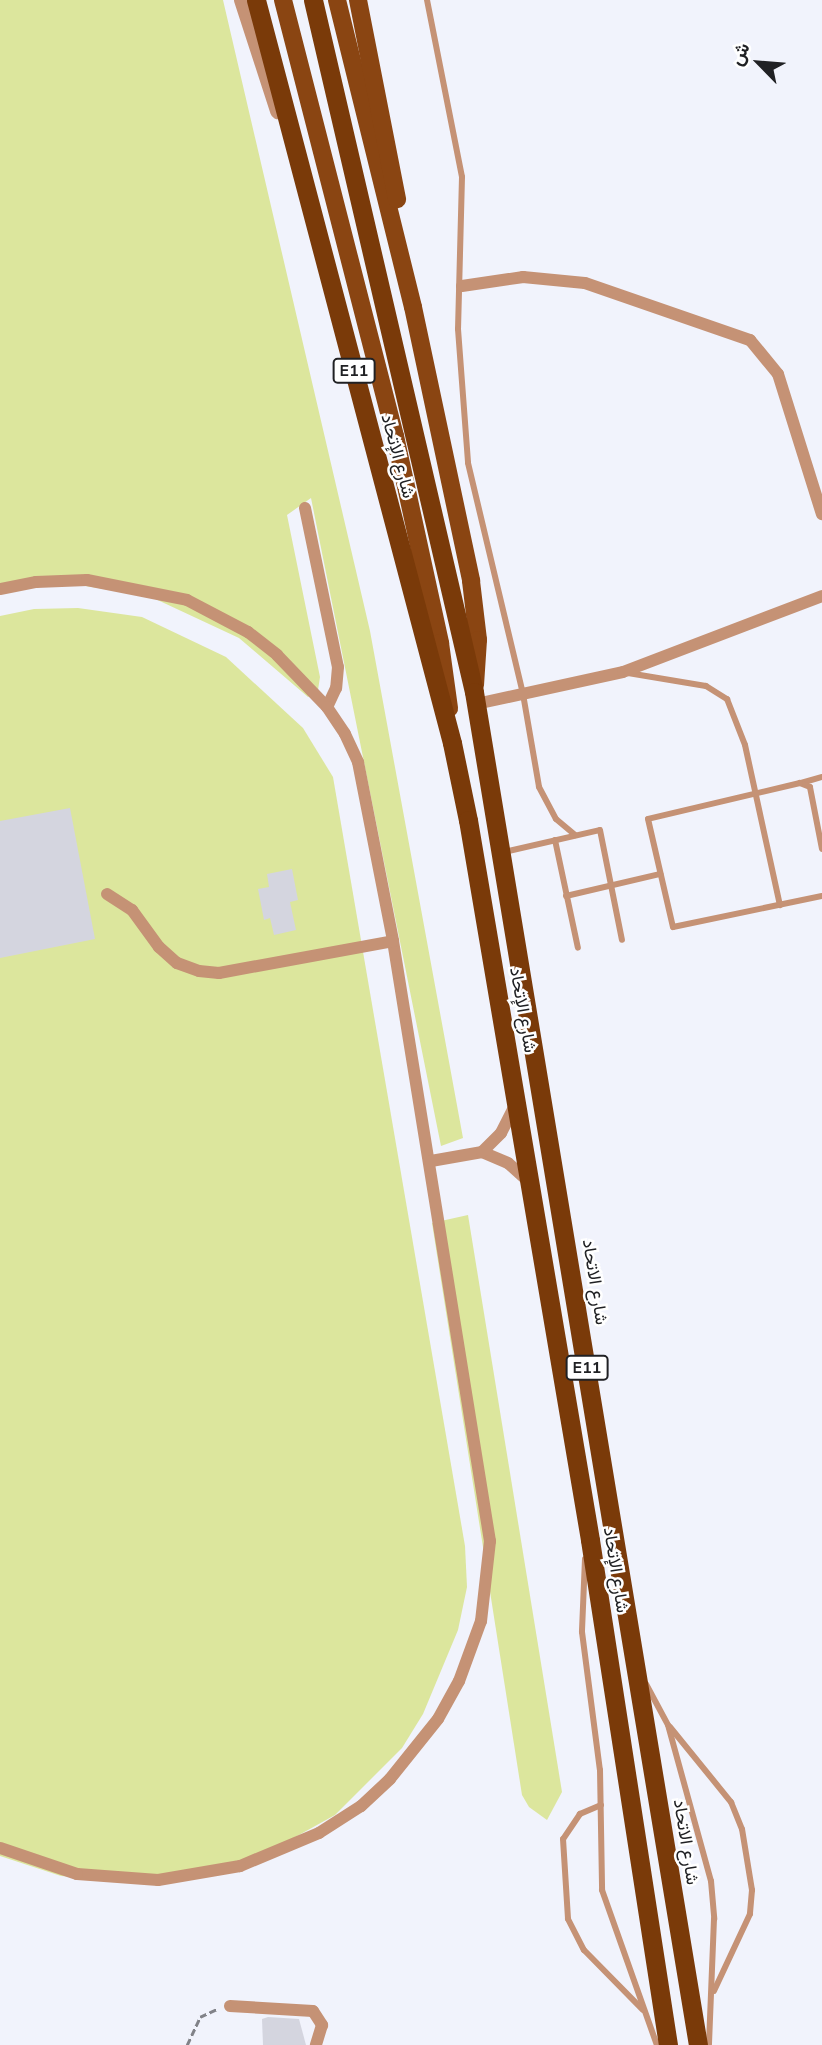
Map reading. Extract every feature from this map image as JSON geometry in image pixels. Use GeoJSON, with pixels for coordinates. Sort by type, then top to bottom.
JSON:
{"type":"FeatureCollection","features":[{"type":"Feature","properties":{"kind":"highway","name":"شارع الإتحاد"},"geometry":{"type":"LineString","coordinates":[[256,0],[298,150],[452,743],[532,1184],[668,2045]]}},
{"type":"Feature","properties":{"kind":"highway","name":"شارع الإتحاد"},"geometry":{"type":"LineString","coordinates":[[313,0],[475,698]]}},
{"type":"Feature","properties":{"kind":"highway","name":"شارع الاتحاد"},"geometry":{"type":"LineString","coordinates":[[475,698],[504,852],[698,2045]]}},
{"type":"Feature","properties":{"kind":"main road"},"geometry":{"type":"LineString","coordinates":[[283,0],[396,436],[440,643],[452,743]]}},
{"type":"Feature","properties":{"kind":"main road"},"geometry":{"type":"LineString","coordinates":[[337,0],[413,307],[476,610],[475,698]]}},
{"type":"Feature","properties":{"kind":"main road"},"geometry":{"type":"LineString","coordinates":[[358,0],[385,131],[413,307]]}},
{"type":"Feature","properties":{"kind":"street"},"geometry":{"type":"LineString","coordinates":[[242,0],[266,83],[298,150]]}},
{"type":"Feature","properties":{"kind":"street"},"geometry":{"type":"LineString","coordinates":[[462,286],[523,277],[575,281],[750,340],[778,374],[822,514]]}},
{"type":"Feature","properties":{"kind":"street"},"geometry":{"type":"LineString","coordinates":[[305,508],[338,667],[336,688],[327,707]]}},
{"type":"Feature","properties":{"kind":"street"},"geometry":{"type":"LineString","coordinates":[[0,589],[36,582],[87,580],[187,600],[248,632],[327,707],[358,762],[393,941],[431,1160],[490,1541],[481,1621],[459,1681],[438,1719],[390,1779],[360,1806],[318,1833],[240,1866],[200,1876],[120,1879],[35,1863],[0,1849]]}},
{"type":"Feature","properties":{"kind":"street"},"geometry":{"type":"LineString","coordinates":[[475,698],[523,694],[622,672],[822,596]]}},
{"type":"Feature","properties":{"kind":"street"},"geometry":{"type":"LineString","coordinates":[[107,894],[132,910],[159,947],[177,963],[199,971],[219,973],[393,941]]}},
{"type":"Feature","properties":{"kind":"street"},"geometry":{"type":"LineString","coordinates":[[482,1152],[501,1132],[518,1101]]}},
{"type":"Feature","properties":{"kind":"street"},"geometry":{"type":"LineString","coordinates":[[431,1160],[482,1152],[508,1163],[532,1184]]}},
{"type":"Feature","properties":{"kind":"street"},"geometry":{"type":"LineString","coordinates":[[230,2006],[313,2011],[322,2025],[316,2045]]}},
{"type":"Feature","properties":{"kind":"lane"},"geometry":{"type":"LineString","coordinates":[[427,0],[462,177],[462,286],[458,329],[468,463],[523,694],[539,787],[556,819],[575,835]]}},
{"type":"Feature","properties":{"kind":"lane"},"geometry":{"type":"LineString","coordinates":[[622,672],[691,682],[727,699],[745,745],[780,905]]}},
{"type":"Feature","properties":{"kind":"lane"},"geometry":{"type":"LineString","coordinates":[[822,777],[648,819],[673,927],[822,896]]}},
{"type":"Feature","properties":{"kind":"lane"},"geometry":{"type":"LineString","coordinates":[[800,783],[810,788],[822,849]]}},
{"type":"Feature","properties":{"kind":"lane"},"geometry":{"type":"LineString","coordinates":[[504,852],[600,830],[622,940]]}},
{"type":"Feature","properties":{"kind":"lane"},"geometry":{"type":"LineString","coordinates":[[555,840],[578,948]]}},
{"type":"Feature","properties":{"kind":"lane"},"geometry":{"type":"LineString","coordinates":[[566,896],[660,874]]}},
{"type":"Feature","properties":{"kind":"lane"},"geometry":{"type":"LineString","coordinates":[[590,1540],[581,1608],[601,1805],[602,1890],[657,2045]]}},
{"type":"Feature","properties":{"kind":"lane"},"geometry":{"type":"LineString","coordinates":[[635,1663],[668,1725],[731,1802],[744,1842],[752,1890],[750,1914],[714,1993]]}},
{"type":"Feature","properties":{"kind":"lane"},"geometry":{"type":"LineString","coordinates":[[668,1725],[706,1855],[715,1919],[714,1993],[709,2045]]}},
{"type":"Feature","properties":{"kind":"lane"},"geometry":{"type":"LineString","coordinates":[[601,1805],[580,1814],[563,1839],[568,1919],[584,1950],[645,2012]]}},
{"type":"Feature","properties":{"kind":"path"},"geometry":{"type":"LineString","coordinates":[[187,2045],[200,2017],[230,2006]]}},
{"type":"Feature","properties":{"kind":"green space"},"geometry":{"type":"Polygon","coordinates":[[[0,0],[223,0],[370,631],[463,1138],[441,1146],[311,498],[287,515],[320,677],[318,690],[308,697],[239,638],[149,596],[79,585],[31,586],[0,593],[0,0]]]}},
{"type":"Feature","properties":{"kind":"green space"},"geometry":{"type":"Polygon","coordinates":[[[78,608],[142,617],[226,657],[303,728],[333,777],[465,1546],[467,1587],[458,1630],[423,1714],[402,1748],[335,1815],[261,1856],[132,1882],[61,1876],[0,1856],[0,616],[34,609],[78,608]]]}},
{"type":"Feature","properties":{"kind":"green space"},"geometry":{"type":"Polygon","coordinates":[[[468,1215],[562,1792],[547,1820],[529,1807],[522,1795],[432,1223],[468,1215]]]}},
{"type":"Feature","properties":{"kind":"building"},"geometry":{"type":"Polygon","coordinates":[[[70,808],[95,939],[0,958],[0,821],[70,808]]]}},
{"type":"Feature","properties":{"kind":"building"},"geometry":{"type":"Polygon","coordinates":[[[292,869],[298,900],[290,902],[296,930],[274,935],[270,918],[264,920],[258,889],[269,887],[267,874],[292,869]]]}},
{"type":"Feature","properties":{"kind":"building"},"geometry":{"type":"Polygon","coordinates":[[[262,2019],[299,2019],[306,2045],[263,2045],[262,2019]]]}}]}
